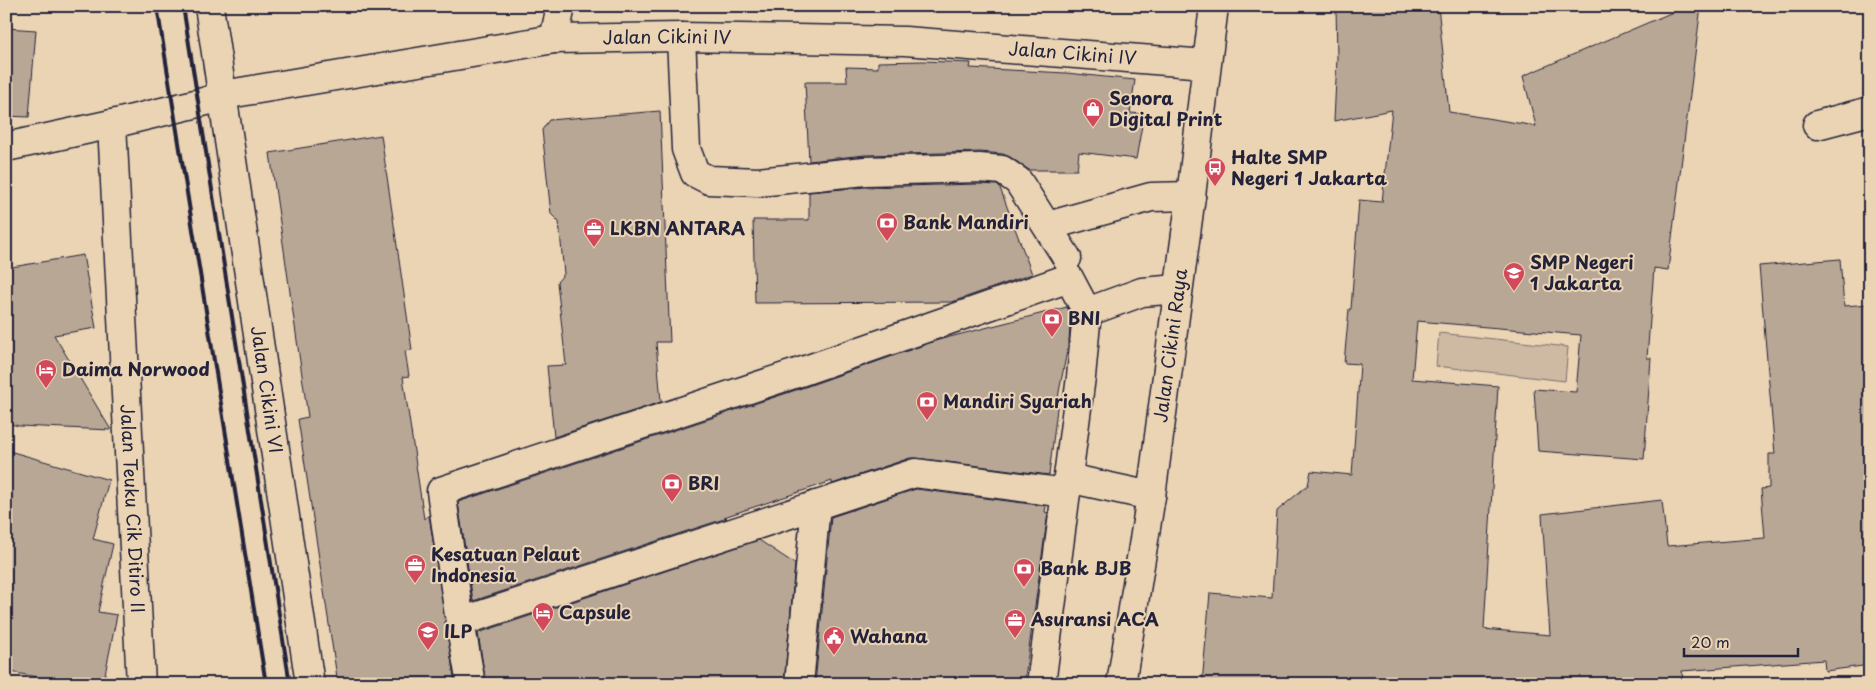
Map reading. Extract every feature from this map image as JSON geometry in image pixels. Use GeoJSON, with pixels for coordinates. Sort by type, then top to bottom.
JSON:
{"type":"FeatureCollection","features":[{"type":"Feature","properties":{"kind":"street"},"geometry":{"type":"LineString","coordinates":[[6,146],[112,124],[207,101],[222,95],[209,6]]}},
{"type":"Feature","properties":{"kind":"street"},"geometry":{"type":"LineString","coordinates":[[554,39],[560,6]]}},
{"type":"Feature","properties":{"kind":"street","name":"Jalan Cikini Raya"},"geometry":{"type":"LineString","coordinates":[[1121,684],[1151,496],[1214,6]]}},
{"type":"Feature","properties":{"kind":"street"},"geometry":{"type":"LineString","coordinates":[[680,37],[686,149],[695,173],[708,180],[758,182],[865,171],[979,168],[1002,170],[1018,181],[1067,258]]}},
{"type":"Feature","properties":{"kind":"street","name":"Jalan Cikini IV"},"geometry":{"type":"LineString","coordinates":[[222,95],[554,39],[680,37],[906,41],[1206,64]]}},
{"type":"Feature","properties":{"kind":"street","name":"Jalan Cikini VI"},"geometry":{"type":"LineString","coordinates":[[222,95],[310,684]]}},
{"type":"Feature","properties":{"kind":"street"},"geometry":{"type":"LineString","coordinates":[[1817,125],[1870,111]]}},
{"type":"Feature","properties":{"kind":"street","name":"Jalan Teuku Cik Ditiro II"},"geometry":{"type":"LineString","coordinates":[[112,124],[141,684]]}},
{"type":"Feature","properties":{"kind":"street"},"geometry":{"type":"LineString","coordinates":[[1048,226],[1152,197],[1191,196]]}},
{"type":"Feature","properties":{"kind":"street"},"geometry":{"type":"LineString","coordinates":[[471,684],[441,491],[803,371],[1069,278],[1087,312],[1041,684]]}},
{"type":"Feature","properties":{"kind":"street"},"geometry":{"type":"LineString","coordinates":[[1087,312],[1142,292],[1178,289]]}},
{"type":"Feature","properties":{"kind":"street"},"geometry":{"type":"LineString","coordinates":[[460,622],[915,473],[1067,485],[1151,496]]}},
{"type":"Feature","properties":{"kind":"street"},"geometry":{"type":"LineString","coordinates":[[799,684],[816,505]]}},
{"type":"Feature","properties":{"kind":"shaded area"},"geometry":{"type":"Polygon","coordinates":[[[1439,333],[1568,347],[1565,381],[1436,366],[1439,333]]]}},
{"type":"Feature","properties":{"kind":"building"},"geometry":{"type":"Polygon","coordinates":[[[1336,6],[1438,6],[1449,112],[1536,126],[1523,76],[1687,6],[1701,6],[1668,270],[1654,268],[1647,358],[1651,358],[1644,459],[1538,451],[1534,389],[1576,392],[1581,335],[1417,321],[1412,379],[1498,386],[1484,629],[1550,635],[1542,514],[1662,500],[1667,546],[1765,538],[1761,489],[1769,488],[1769,454],[1775,454],[1759,266],[1840,259],[1844,306],[1870,304],[1870,665],[1825,671],[1824,660],[1682,671],[1683,681],[1665,684],[1202,684],[1210,593],[1272,598],[1277,511],[1308,485],[1311,471],[1352,475],[1360,364],[1344,363],[1349,309],[1351,309],[1359,200],[1382,202],[1392,110],[1334,121],[1337,58],[1336,6]]]}},
{"type":"Feature","properties":{"kind":"building"},"geometry":{"type":"Polygon","coordinates":[[[6,28],[36,30],[29,117],[6,116],[6,28]]]}},
{"type":"Feature","properties":{"kind":"building"},"geometry":{"type":"Polygon","coordinates":[[[878,62],[971,63],[970,68],[1066,73],[1135,80],[1130,113],[1144,114],[1136,159],[1079,152],[1077,170],[1029,170],[1003,154],[980,152],[865,155],[809,161],[805,82],[847,82],[846,67],[878,68],[878,62]]]}},
{"type":"Feature","properties":{"kind":"building"},"geometry":{"type":"Polygon","coordinates":[[[660,111],[670,342],[656,342],[661,402],[554,437],[547,366],[566,365],[557,282],[564,274],[559,222],[551,214],[542,130],[549,120],[660,111]]]}},
{"type":"Feature","properties":{"kind":"building"},"geometry":{"type":"Polygon","coordinates":[[[381,135],[412,350],[405,351],[409,376],[403,377],[424,519],[429,515],[455,684],[338,684],[298,419],[308,417],[270,153],[381,135]]]}},
{"type":"Feature","properties":{"kind":"building","name":"Bank Mandiri"},"geometry":{"type":"Polygon","coordinates":[[[997,185],[1000,188],[1032,274],[952,302],[755,303],[753,220],[809,220],[809,192],[866,187],[997,185]]]}},
{"type":"Feature","properties":{"kind":"building"},"geometry":{"type":"Polygon","coordinates":[[[83,255],[96,328],[54,335],[111,430],[19,426],[6,423],[6,268],[83,255]]]}},
{"type":"Feature","properties":{"kind":"building"},"geometry":{"type":"Polygon","coordinates":[[[1067,307],[1071,315],[1069,341],[1059,392],[1049,475],[910,458],[832,484],[832,481],[724,517],[727,518],[473,601],[458,502],[808,386],[938,340],[1067,307]]]}},
{"type":"Feature","properties":{"kind":"building"},"geometry":{"type":"Polygon","coordinates":[[[6,450],[109,480],[93,539],[113,544],[98,612],[117,615],[103,684],[72,684],[6,671],[6,450]]]}},
{"type":"Feature","properties":{"kind":"building"},"geometry":{"type":"Polygon","coordinates":[[[916,489],[1046,506],[1045,512],[1048,513],[1024,684],[815,684],[831,517],[916,489]]]}},
{"type":"Feature","properties":{"kind":"building"},"geometry":{"type":"Polygon","coordinates":[[[759,540],[795,564],[784,684],[486,684],[478,633],[759,540]]]}},
{"type":"Feature","properties":{"kind":"railway"},"geometry":{"type":"LineString","coordinates":[[157,6],[266,684]]}},
{"type":"Feature","properties":{"kind":"railway"},"geometry":{"type":"LineString","coordinates":[[183,6],[290,684]]}},
{"type":"Feature","properties":{"kind":"place","name":"Senora Digital Print"},"geometry":{"type":"Point","coordinates":[1093,128]}},
{"type":"Feature","properties":{"kind":"place","name":"Halte SMP Negeri 1 Jakarta"},"geometry":{"type":"Point","coordinates":[1215,187]}},
{"type":"Feature","properties":{"kind":"place","name":"Bank Mandiri"},"geometry":{"type":"Point","coordinates":[887,242]}},
{"type":"Feature","properties":{"kind":"place","name":"LKBN ANTARA"},"geometry":{"type":"Point","coordinates":[594,248]}},
{"type":"Feature","properties":{"kind":"place","name":"SMP Negeri 1 Jakarta"},"geometry":{"type":"Point","coordinates":[1514,292]}},
{"type":"Feature","properties":{"kind":"place","name":"BNI"},"geometry":{"type":"Point","coordinates":[1052,338]}},
{"type":"Feature","properties":{"kind":"place","name":"Daima Norwood"},"geometry":{"type":"Point","coordinates":[46,389]}},
{"type":"Feature","properties":{"kind":"place","name":"Mandiri Syariah"},"geometry":{"type":"Point","coordinates":[927,421]}},
{"type":"Feature","properties":{"kind":"place","name":"BRI"},"geometry":{"type":"Point","coordinates":[672,503]}},
{"type":"Feature","properties":{"kind":"place","name":"Kesatuan Pelaut Indonesia"},"geometry":{"type":"Point","coordinates":[415,584]}},
{"type":"Feature","properties":{"kind":"place","name":"Bank BJB"},"geometry":{"type":"Point","coordinates":[1024,588]}},
{"type":"Feature","properties":{"kind":"place","name":"Capsule"},"geometry":{"type":"Point","coordinates":[543,632]}},
{"type":"Feature","properties":{"kind":"place","name":"Asuransi ACA"},"geometry":{"type":"Point","coordinates":[1015,639]}},
{"type":"Feature","properties":{"kind":"place","name":"ILP"},"geometry":{"type":"Point","coordinates":[428,651]}},
{"type":"Feature","properties":{"kind":"place","name":"Wahana"},"geometry":{"type":"Point","coordinates":[834,656]}}]}
